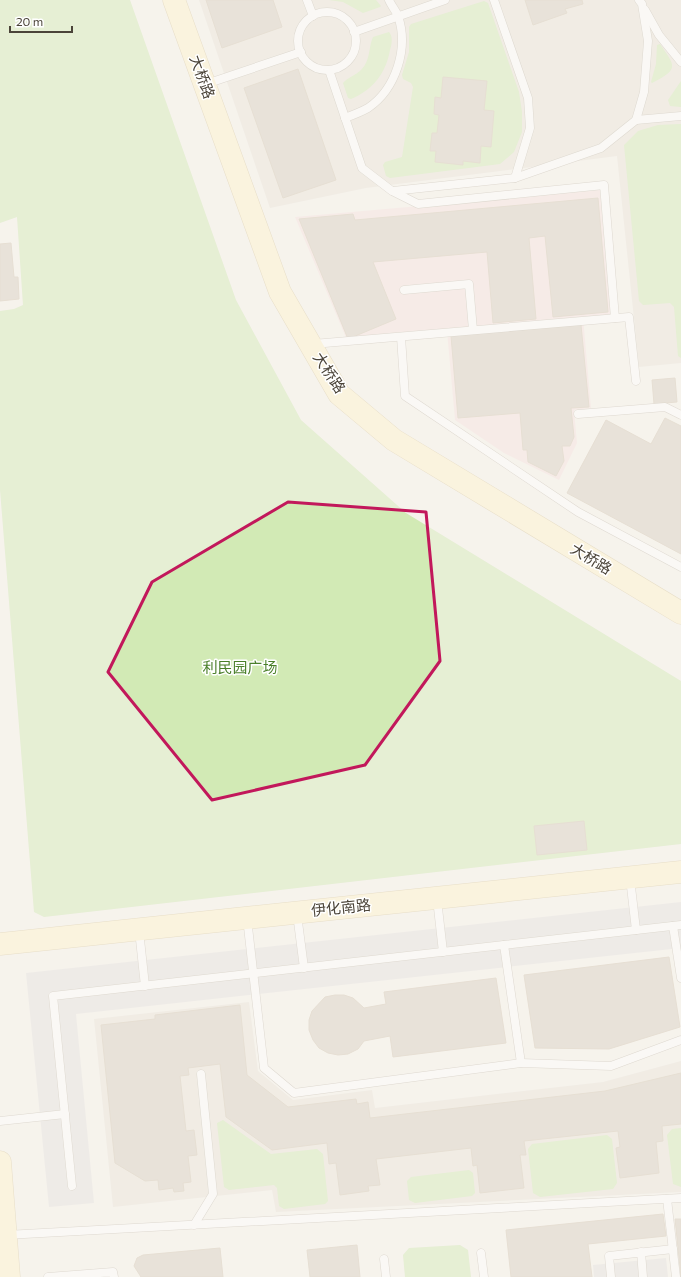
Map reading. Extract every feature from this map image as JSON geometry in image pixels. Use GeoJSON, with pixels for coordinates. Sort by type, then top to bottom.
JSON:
{"type":"FeatureCollection","features":[{"type":"Feature","properties":{"kind":"main road","name":"大桥路"},"geometry":{"type":"LineString","coordinates":[[174,0],[280,292],[339,394],[394,440],[681,613]]}},
{"type":"Feature","properties":{"kind":"main road","name":"伊化南路"},"geometry":{"type":"LineString","coordinates":[[0,944],[681,872]]}},
{"type":"Feature","properties":{"kind":"main road"},"geometry":{"type":"LineString","coordinates":[[0,1162],[8,1277]]}},
{"type":"Feature","properties":{"kind":"lane"},"geometry":{"type":"LineString","coordinates":[[307,0],[313,16]]}},
{"type":"Feature","properties":{"kind":"lane"},"geometry":{"type":"LineString","coordinates":[[345,118],[368,107],[387,90],[399,67],[402,42],[398,16],[388,0]]}},
{"type":"Feature","properties":{"kind":"lane"},"geometry":{"type":"LineString","coordinates":[[354,32],[445,0]]}},
{"type":"Feature","properties":{"kind":"lane"},"geometry":{"type":"LineString","coordinates":[[494,0],[528,98],[530,128],[515,178]]}},
{"type":"Feature","properties":{"kind":"lane"},"geometry":{"type":"LineString","coordinates":[[636,120],[644,92],[648,41],[641,1]]}},
{"type":"Feature","properties":{"kind":"lane"},"geometry":{"type":"LineString","coordinates":[[641,1],[659,35],[681,62]]}},
{"type":"Feature","properties":{"kind":"lane"},"geometry":{"type":"LineString","coordinates":[[325,12],[337,14],[348,21],[354,32],[356,47],[353,54],[342,66],[329,70],[313,66],[306,60],[301,52],[298,42],[300,31],[305,22],[313,16],[325,12]]}},
{"type":"Feature","properties":{"kind":"lane"},"geometry":{"type":"LineString","coordinates":[[205,84],[301,52]]}},
{"type":"Feature","properties":{"kind":"lane"},"geometry":{"type":"LineString","coordinates":[[329,70],[362,168],[392,191],[418,204],[604,185],[615,318]]}},
{"type":"Feature","properties":{"kind":"lane"},"geometry":{"type":"LineString","coordinates":[[392,191],[515,178],[601,148],[636,120],[681,116]]}},
{"type":"Feature","properties":{"kind":"lane"},"geometry":{"type":"LineString","coordinates":[[404,290],[469,284],[473,330]]}},
{"type":"Feature","properties":{"kind":"lane"},"geometry":{"type":"LineString","coordinates":[[310,345],[629,316],[636,381]]}},
{"type":"Feature","properties":{"kind":"lane"},"geometry":{"type":"LineString","coordinates":[[401,337],[405,396],[578,512],[681,567]]}},
{"type":"Feature","properties":{"kind":"lane"},"geometry":{"type":"LineString","coordinates":[[578,414],[665,407],[681,415]]}},
{"type":"Feature","properties":{"kind":"lane"},"geometry":{"type":"LineString","coordinates":[[630,878],[636,930]]}},
{"type":"Feature","properties":{"kind":"lane"},"geometry":{"type":"LineString","coordinates":[[437,898],[443,952]]}},
{"type":"Feature","properties":{"kind":"lane"},"geometry":{"type":"LineString","coordinates":[[297,913],[304,968]]}},
{"type":"Feature","properties":{"kind":"lane"},"geometry":{"type":"LineString","coordinates":[[247,918],[264,1068],[294,1093],[521,1063],[611,1066],[681,1040]]}},
{"type":"Feature","properties":{"kind":"lane"},"geometry":{"type":"LineString","coordinates":[[72,1186],[53,996],[677,925],[681,978]]}},
{"type":"Feature","properties":{"kind":"lane"},"geometry":{"type":"LineString","coordinates":[[139,929],[145,986]]}},
{"type":"Feature","properties":{"kind":"lane"},"geometry":{"type":"LineString","coordinates":[[504,945],[521,1063]]}},
{"type":"Feature","properties":{"kind":"lane"},"geometry":{"type":"LineString","coordinates":[[194,1225],[213,1194],[201,1074]]}},
{"type":"Feature","properties":{"kind":"lane"},"geometry":{"type":"LineString","coordinates":[[0,1121],[65,1114]]}},
{"type":"Feature","properties":{"kind":"lane"},"geometry":{"type":"LineString","coordinates":[[5,1235],[681,1198]]}},
{"type":"Feature","properties":{"kind":"lane"},"geometry":{"type":"LineString","coordinates":[[668,1199],[676,1277]]}},
{"type":"Feature","properties":{"kind":"lane"},"geometry":{"type":"LineString","coordinates":[[611,1277],[609,1256],[673,1249]]}},
{"type":"Feature","properties":{"kind":"lane"},"geometry":{"type":"LineString","coordinates":[[641,1252],[643,1277]]}},
{"type":"Feature","properties":{"kind":"lane"},"geometry":{"type":"LineString","coordinates":[[481,1253],[484,1277]]}},
{"type":"Feature","properties":{"kind":"lane"},"geometry":{"type":"LineString","coordinates":[[384,1259],[386,1277]]}},
{"type":"Feature","properties":{"kind":"lane"},"geometry":{"type":"LineString","coordinates":[[48,1277],[113,1272],[114,1277]]}},
{"type":"Feature","properties":{"kind":"highlighted area"},"geometry":{"type":"Polygon","coordinates":[[[288,502],[426,512],[440,661],[365,765],[212,800],[108,672],[152,582],[288,502]]]}},
{"type":"Feature","properties":{"kind":"shaded area"},"geometry":{"type":"Polygon","coordinates":[[[199,0],[681,0],[681,363],[639,367],[617,156],[366,188],[270,208],[199,0]]]}},
{"type":"Feature","properties":{"kind":"shaded area"},"geometry":{"type":"Polygon","coordinates":[[[600,190],[611,315],[583,317],[591,408],[574,410],[577,443],[559,480],[504,453],[455,420],[447,331],[347,340],[295,217],[600,190]]]}},
{"type":"Feature","properties":{"kind":"shaded area"},"geometry":{"type":"Polygon","coordinates":[[[681,902],[681,948],[76,1014],[94,1203],[49,1207],[26,973],[681,902]]]}},
{"type":"Feature","properties":{"kind":"shaded area"},"geometry":{"type":"Polygon","coordinates":[[[249,1002],[258,1071],[293,1100],[372,1090],[375,1108],[603,1082],[681,1061],[681,1192],[276,1212],[272,1190],[113,1207],[94,1019],[249,1002]]]}},
{"type":"Feature","properties":{"kind":"shaded area"},"geometry":{"type":"Polygon","coordinates":[[[666,1258],[668,1277],[594,1277],[593,1265],[666,1258]]]}},
{"type":"Feature","properties":{"kind":"green space","name":"利民园广场"},"geometry":{"type":"Polygon","coordinates":[[[0,0],[130,0],[236,300],[301,420],[406,513],[681,681],[681,844],[44,917],[34,912],[0,490],[0,311],[14,309],[23,305],[17,217],[0,223],[0,0]]]}},
{"type":"Feature","properties":{"kind":"green space"},"geometry":{"type":"Polygon","coordinates":[[[329,0],[376,0],[381,6],[363,13],[343,2],[329,0]]]}},
{"type":"Feature","properties":{"kind":"green space"},"geometry":{"type":"Polygon","coordinates":[[[484,1],[488,3],[519,92],[522,112],[522,132],[514,152],[500,164],[390,178],[386,176],[383,165],[385,162],[402,157],[413,87],[411,83],[403,79],[402,75],[409,52],[409,27],[411,24],[484,1]]]}},
{"type":"Feature","properties":{"kind":"green space"},"geometry":{"type":"Polygon","coordinates":[[[389,32],[392,38],[391,45],[382,73],[366,91],[351,99],[348,98],[343,83],[359,72],[364,66],[368,58],[373,37],[389,32]]]}},
{"type":"Feature","properties":{"kind":"green space"},"geometry":{"type":"Polygon","coordinates":[[[660,44],[669,57],[672,66],[671,70],[667,74],[652,83],[656,64],[657,45],[660,44]]]}},
{"type":"Feature","properties":{"kind":"green space"},"geometry":{"type":"Polygon","coordinates":[[[681,81],[681,107],[670,106],[668,100],[681,81]]]}},
{"type":"Feature","properties":{"kind":"green space"},"geometry":{"type":"Polygon","coordinates":[[[681,124],[681,358],[678,356],[674,307],[670,303],[643,305],[639,301],[624,145],[638,131],[658,125],[681,124]]]}},
{"type":"Feature","properties":{"kind":"green space"},"geometry":{"type":"Polygon","coordinates":[[[223,1120],[271,1154],[317,1149],[323,1154],[328,1201],[325,1204],[284,1209],[279,1206],[277,1188],[274,1185],[229,1190],[224,1187],[217,1123],[223,1120]]]}},
{"type":"Feature","properties":{"kind":"green space"},"geometry":{"type":"Polygon","coordinates":[[[681,1128],[681,1187],[673,1184],[667,1135],[672,1129],[681,1128]]]}},
{"type":"Feature","properties":{"kind":"green space"},"geometry":{"type":"Polygon","coordinates":[[[607,1135],[612,1139],[617,1183],[613,1189],[540,1197],[533,1193],[528,1149],[532,1144],[607,1135]]]}},
{"type":"Feature","properties":{"kind":"green space"},"geometry":{"type":"Polygon","coordinates":[[[469,1170],[473,1173],[475,1193],[472,1196],[415,1203],[409,1200],[407,1181],[411,1177],[469,1170]]]}},
{"type":"Feature","properties":{"kind":"green space"},"geometry":{"type":"Polygon","coordinates":[[[460,1245],[468,1250],[471,1277],[405,1277],[403,1255],[409,1248],[460,1245]]]}},
{"type":"Feature","properties":{"kind":"building"},"geometry":{"type":"Polygon","coordinates":[[[206,0],[273,0],[282,27],[222,48],[206,0]]]}},
{"type":"Feature","properties":{"kind":"building"},"geometry":{"type":"Polygon","coordinates":[[[525,0],[582,0],[583,4],[565,9],[567,13],[533,25],[525,0]]]}},
{"type":"Feature","properties":{"kind":"building"},"geometry":{"type":"Polygon","coordinates":[[[298,69],[336,180],[283,198],[244,88],[298,69]]]}},
{"type":"Feature","properties":{"kind":"building"},"geometry":{"type":"Polygon","coordinates":[[[443,77],[487,81],[484,110],[494,111],[491,147],[481,146],[480,163],[463,161],[463,165],[435,162],[436,151],[430,151],[432,133],[437,133],[439,115],[434,114],[435,97],[441,98],[443,77]]]}},
{"type":"Feature","properties":{"kind":"building"},"geometry":{"type":"Polygon","coordinates":[[[598,198],[608,312],[553,317],[545,236],[529,238],[536,319],[493,323],[487,252],[373,262],[396,319],[348,339],[299,219],[353,214],[355,220],[598,198]]]}},
{"type":"Feature","properties":{"kind":"building"},"geometry":{"type":"Polygon","coordinates":[[[11,243],[14,277],[18,277],[19,299],[0,301],[0,244],[11,243]]]}},
{"type":"Feature","properties":{"kind":"building"},"geometry":{"type":"Polygon","coordinates":[[[581,325],[589,407],[571,408],[574,437],[570,446],[562,446],[564,461],[556,476],[528,462],[527,450],[523,450],[520,413],[458,418],[451,336],[581,325]]]}},
{"type":"Feature","properties":{"kind":"building"},"geometry":{"type":"Polygon","coordinates":[[[675,378],[677,402],[654,404],[652,380],[675,378]]]}},
{"type":"Feature","properties":{"kind":"building"},"geometry":{"type":"Polygon","coordinates":[[[665,418],[681,426],[681,554],[567,493],[606,420],[651,444],[665,418]]]}},
{"type":"Feature","properties":{"kind":"building"},"geometry":{"type":"Polygon","coordinates":[[[584,821],[587,850],[537,855],[534,826],[584,821]]]}},
{"type":"Feature","properties":{"kind":"building"},"geometry":{"type":"Polygon","coordinates":[[[669,957],[680,1027],[609,1049],[535,1048],[524,975],[669,957]]]}},
{"type":"Feature","properties":{"kind":"building"},"geometry":{"type":"Polygon","coordinates":[[[496,978],[506,1043],[393,1057],[390,1036],[364,1041],[358,1049],[348,1054],[338,1055],[328,1053],[319,1048],[313,1040],[309,1030],[309,1020],[312,1011],[325,997],[344,995],[353,998],[364,1008],[386,1004],[384,992],[496,978]]]}},
{"type":"Feature","properties":{"kind":"building"},"geometry":{"type":"Polygon","coordinates":[[[240,1005],[247,1075],[288,1107],[356,1099],[357,1104],[368,1102],[370,1118],[605,1091],[681,1073],[681,1124],[662,1126],[663,1141],[656,1142],[659,1173],[620,1178],[616,1148],[620,1147],[618,1131],[524,1141],[526,1155],[520,1155],[524,1188],[480,1193],[477,1165],[473,1166],[471,1148],[376,1159],[380,1185],[368,1186],[369,1191],[340,1195],[336,1163],[329,1164],[327,1143],[272,1150],[226,1117],[220,1064],[188,1068],[189,1075],[180,1076],[186,1131],[194,1130],[197,1155],[188,1156],[191,1182],[183,1183],[184,1191],[174,1192],[173,1188],[159,1190],[158,1180],[145,1181],[115,1163],[101,1025],[155,1019],[155,1015],[240,1005]]]}},
{"type":"Feature","properties":{"kind":"building"},"geometry":{"type":"Polygon","coordinates":[[[663,1214],[666,1236],[588,1244],[592,1277],[511,1277],[506,1230],[663,1214]]]}},
{"type":"Feature","properties":{"kind":"building"},"geometry":{"type":"Polygon","coordinates":[[[675,1219],[681,1219],[681,1277],[675,1219]]]}},
{"type":"Feature","properties":{"kind":"building"},"geometry":{"type":"Polygon","coordinates":[[[357,1245],[360,1277],[310,1277],[307,1250],[357,1245]]]}},
{"type":"Feature","properties":{"kind":"building"},"geometry":{"type":"Polygon","coordinates":[[[220,1248],[223,1277],[141,1277],[134,1266],[137,1258],[143,1255],[220,1248]]]}}]}
